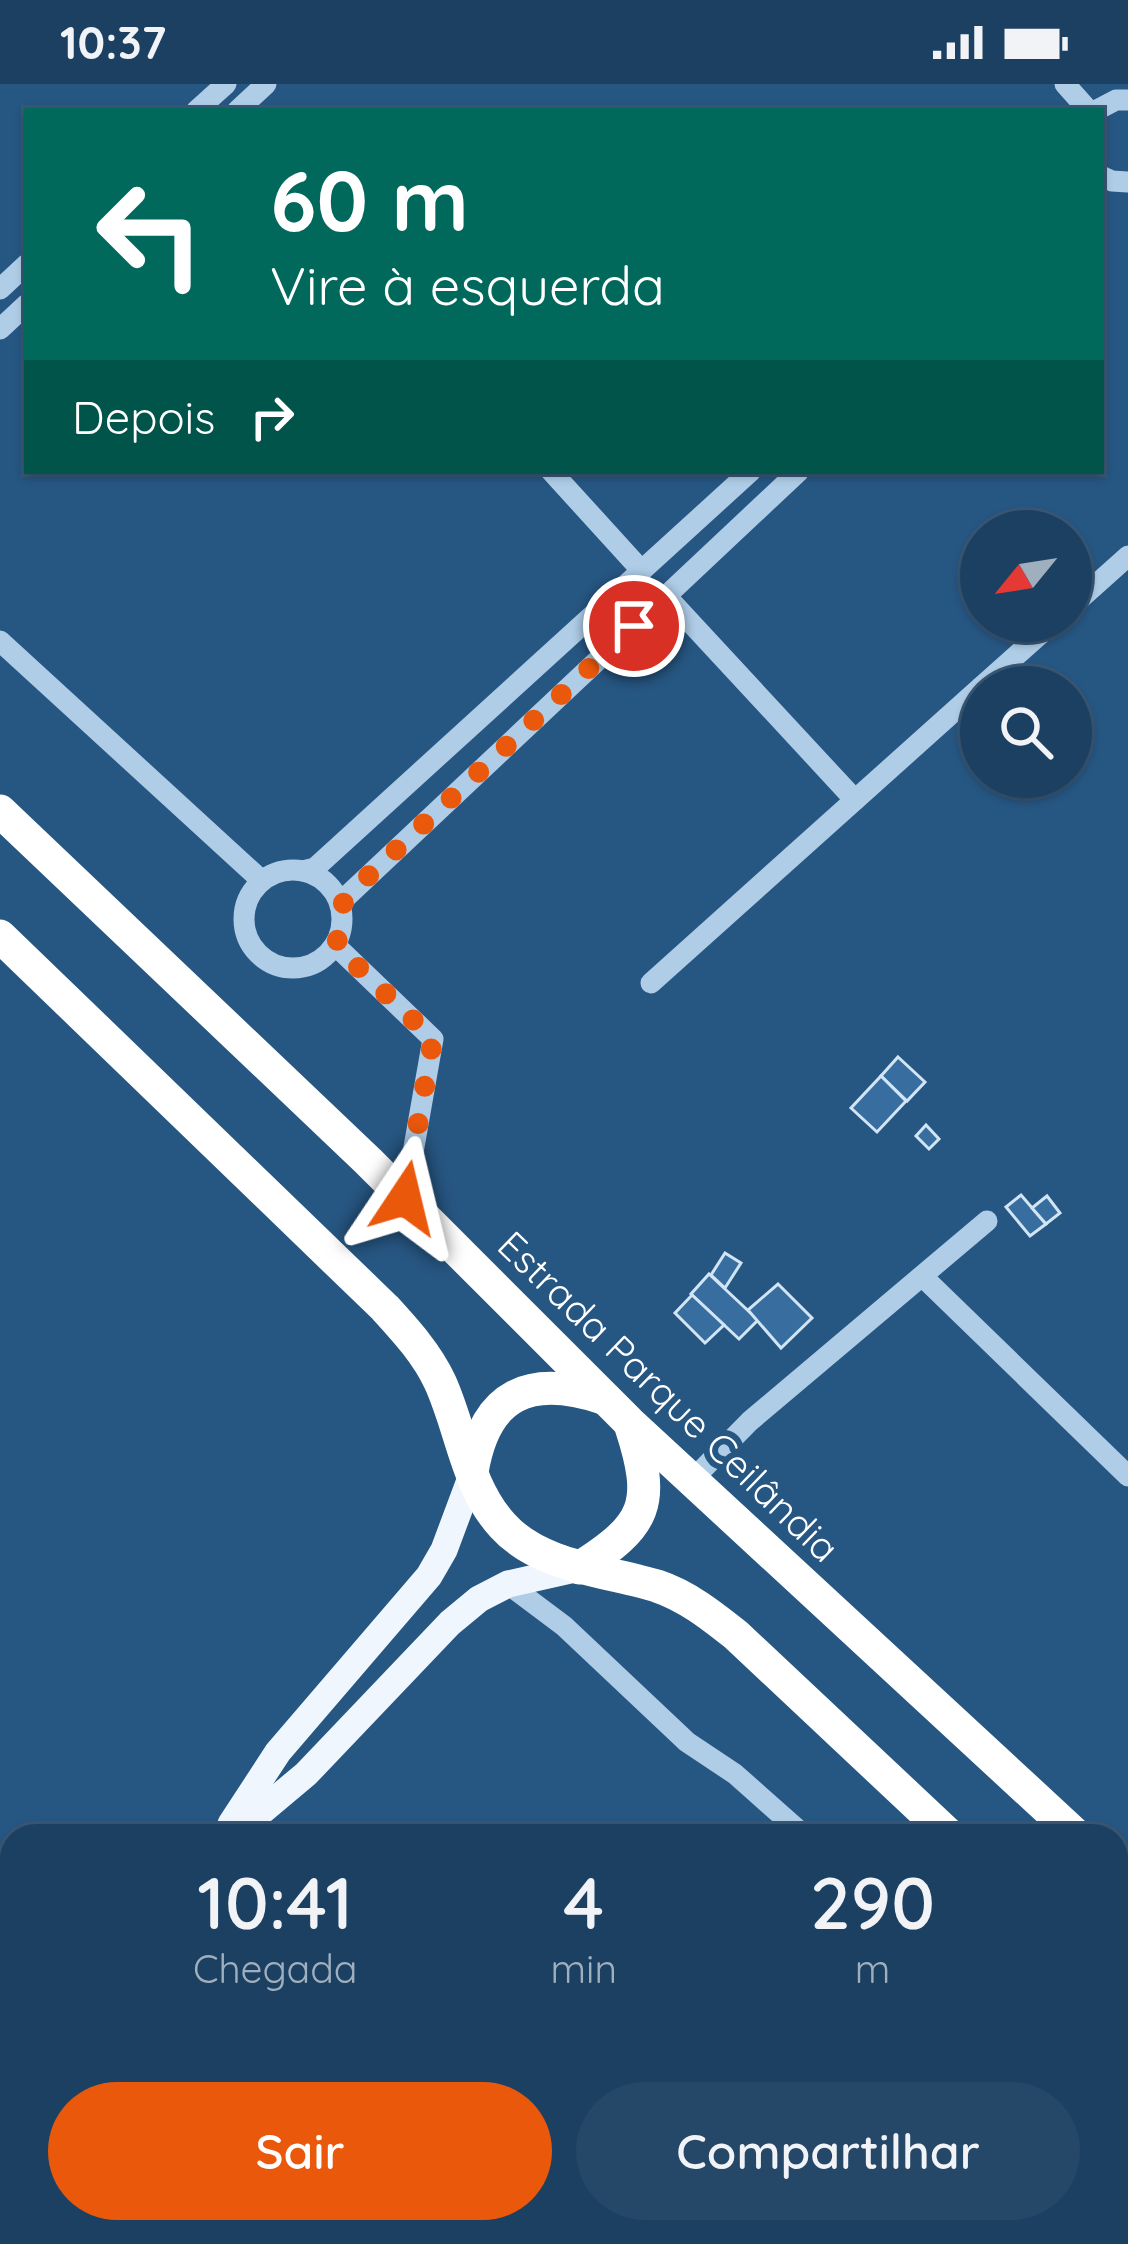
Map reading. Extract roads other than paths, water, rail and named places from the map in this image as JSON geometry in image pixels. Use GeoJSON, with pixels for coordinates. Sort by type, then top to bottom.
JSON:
{"type":"FeatureCollection","features":[{"type":"Feature","properties":{"kind":"highway","name":"Estrada Parque Ceilândia"},"geometry":{"type":"LineString","coordinates":[[0,812],[405,1198],[617,1410],[1064,1824]]}},
{"type":"Feature","properties":{"kind":"highway"},"geometry":{"type":"LineString","coordinates":[[0,937],[417,1343],[440,1382],[482,1497],[502,1526],[521,1543],[579,1568],[660,1587],[703,1609],[937,1824]]}},
{"type":"Feature","properties":{"kind":"highway"},"geometry":{"type":"LineString","coordinates":[[472,1475],[477,1440],[506,1402],[523,1392],[547,1387],[587,1393],[617,1410],[642,1462],[645,1490],[640,1512],[629,1532],[579,1568]]}},
{"type":"Feature","properties":{"kind":"main road"},"geometry":{"type":"LineString","coordinates":[[235,1824],[278,1752],[429,1576],[444,1550],[472,1475]]}},
{"type":"Feature","properties":{"kind":"main road"},"geometry":{"type":"LineString","coordinates":[[243,1824],[306,1774],[449,1623],[479,1598],[508,1585],[579,1568]]}},
{"type":"Feature","properties":{"kind":"street"},"geometry":{"type":"LineString","coordinates":[[240,108],[266,84]]}},
{"type":"Feature","properties":{"kind":"street"},"geometry":{"type":"LineString","coordinates":[[1065,84],[1089,108]]}},
{"type":"Feature","properties":{"kind":"street"},"geometry":{"type":"LineString","coordinates":[[1099,108],[1128,100]]}},
{"type":"Feature","properties":{"kind":"street"},"geometry":{"type":"LineString","coordinates":[[0,289],[24,267]]}},
{"type":"Feature","properties":{"kind":"street"},"geometry":{"type":"LineString","coordinates":[[0,328],[24,307]]}},
{"type":"Feature","properties":{"kind":"street"},"geometry":{"type":"LineString","coordinates":[[554,474],[642,571]]}},
{"type":"Feature","properties":{"kind":"street"},"geometry":{"type":"LineString","coordinates":[[303,871],[315,868],[749,474]]}},
{"type":"Feature","properties":{"kind":"street"},"geometry":{"type":"LineString","coordinates":[[341,907],[345,898],[796,474]]}},
{"type":"Feature","properties":{"kind":"street"},"geometry":{"type":"LineString","coordinates":[[1092,588],[1128,556]]}},
{"type":"Feature","properties":{"kind":"street"},"geometry":{"type":"LineString","coordinates":[[666,596],[855,800]]}},
{"type":"Feature","properties":{"kind":"street"},"geometry":{"type":"LineString","coordinates":[[0,640],[262,880]]}},
{"type":"Feature","properties":{"kind":"street"},"geometry":{"type":"LineString","coordinates":[[1005,666],[1031,642]]}},
{"type":"Feature","properties":{"kind":"street"},"geometry":{"type":"LineString","coordinates":[[651,982],[960,706]]}},
{"type":"Feature","properties":{"kind":"street"},"geometry":{"type":"LineString","coordinates":[[303,871],[323,880],[334,892],[343,923],[335,945],[316,963],[285,968],[257,953],[244,924],[245,908],[262,880],[276,872],[303,871]]}},
{"type":"Feature","properties":{"kind":"street"},"geometry":{"type":"LineString","coordinates":[[335,945],[433,1039],[405,1198]]}},
{"type":"Feature","properties":{"kind":"street"},"geometry":{"type":"LineString","coordinates":[[692,1480],[749,1421],[987,1221]]}},
{"type":"Feature","properties":{"kind":"street"},"geometry":{"type":"LineString","coordinates":[[923,1277],[1128,1476]]}},
{"type":"Feature","properties":{"kind":"street"},"geometry":{"type":"LineString","coordinates":[[508,1585],[564,1626],[687,1742],[735,1774],[791,1824]]}}]}
